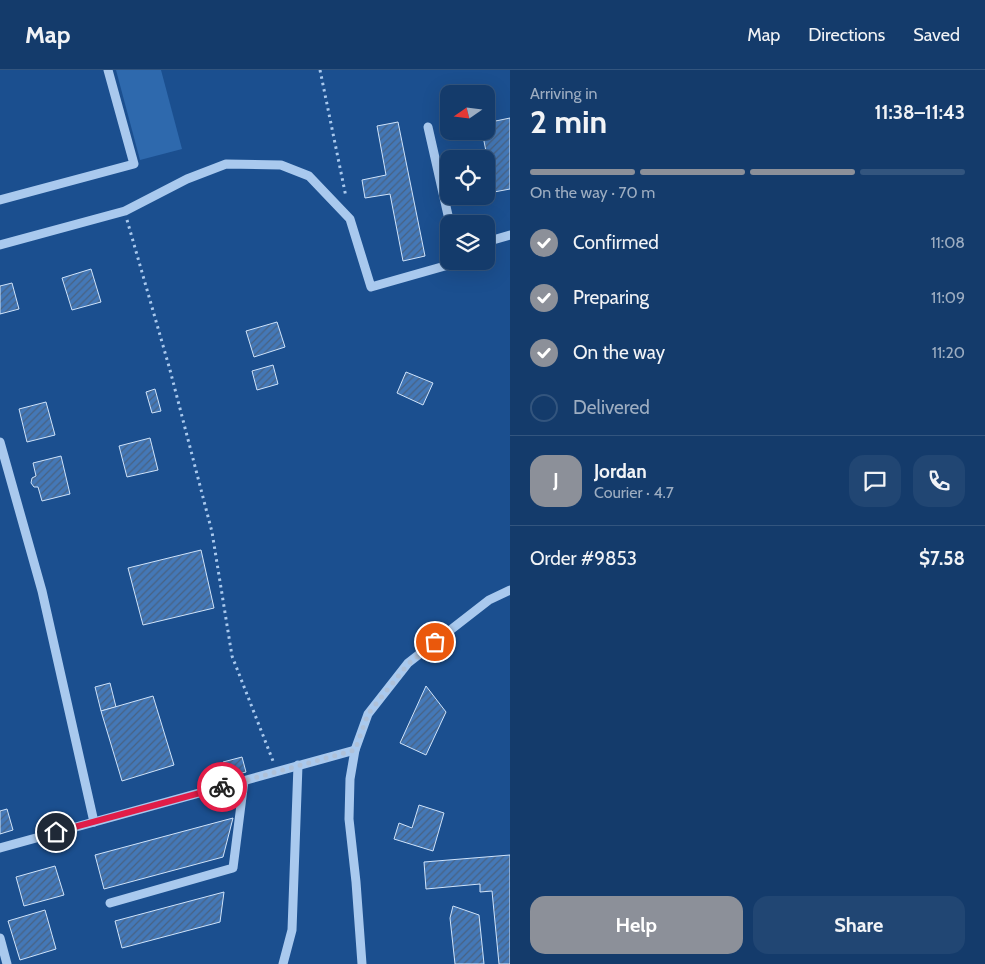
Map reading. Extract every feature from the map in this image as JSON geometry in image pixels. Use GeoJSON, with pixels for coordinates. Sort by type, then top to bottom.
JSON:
{"type":"FeatureCollection","features":[{"type":"Feature","properties":{"kind":"street"},"geometry":{"type":"LineString","coordinates":[[0,200],[134,164],[108,70]]}},
{"type":"Feature","properties":{"kind":"street"},"geometry":{"type":"LineString","coordinates":[[428,127],[448,215]]}},
{"type":"Feature","properties":{"kind":"street"},"geometry":{"type":"LineString","coordinates":[[0,245],[125,211],[187,179],[226,164],[281,165],[309,176],[350,220],[371,286],[440,267]]}},
{"type":"Feature","properties":{"kind":"street"},"geometry":{"type":"LineString","coordinates":[[495,239],[510,235]]}},
{"type":"Feature","properties":{"kind":"street"},"geometry":{"type":"LineString","coordinates":[[0,442],[42,592],[94,822]]}},
{"type":"Feature","properties":{"kind":"street"},"geometry":{"type":"LineString","coordinates":[[362,964],[349,819],[350,779],[355,750],[368,714],[408,664],[489,600],[510,590]]}},
{"type":"Feature","properties":{"kind":"street"},"geometry":{"type":"LineString","coordinates":[[0,848],[355,750]]}},
{"type":"Feature","properties":{"kind":"street"},"geometry":{"type":"LineString","coordinates":[[283,964],[292,930],[298,765]]}},
{"type":"Feature","properties":{"kind":"street"},"geometry":{"type":"LineString","coordinates":[[110,903],[233,868],[244,781]]}},
{"type":"Feature","properties":{"kind":"street"},"geometry":{"type":"LineString","coordinates":[[0,938],[7,964]]}},
{"type":"Feature","properties":{"kind":"path"},"geometry":{"type":"LineString","coordinates":[[320,70],[350,220]]}},
{"type":"Feature","properties":{"kind":"path"},"geometry":{"type":"LineString","coordinates":[[125,211],[170,370],[212,532],[232,656],[277,771]]}},
{"type":"Feature","properties":{"kind":"shaded area"},"geometry":{"type":"Polygon","coordinates":[[[116,70],[161,70],[182,149],[140,160],[116,70]]]}},
{"type":"Feature","properties":{"kind":"building"},"geometry":{"type":"Polygon","coordinates":[[[510,118],[510,189],[495,192],[495,150],[486,150],[484,140],[495,140],[495,121],[510,118]]]}},
{"type":"Feature","properties":{"kind":"building"},"geometry":{"type":"Polygon","coordinates":[[[398,122],[425,256],[403,261],[390,194],[365,198],[362,180],[386,175],[377,126],[398,122]]]}},
{"type":"Feature","properties":{"kind":"building"},"geometry":{"type":"Polygon","coordinates":[[[91,269],[101,302],[72,310],[62,278],[91,269]]]}},
{"type":"Feature","properties":{"kind":"building"},"geometry":{"type":"Polygon","coordinates":[[[12,283],[19,309],[0,314],[0,286],[12,283]]]}},
{"type":"Feature","properties":{"kind":"building"},"geometry":{"type":"Polygon","coordinates":[[[277,322],[285,347],[254,357],[246,331],[277,322]]]}},
{"type":"Feature","properties":{"kind":"building"},"geometry":{"type":"Polygon","coordinates":[[[273,365],[278,384],[257,390],[252,371],[273,365]]]}},
{"type":"Feature","properties":{"kind":"building"},"geometry":{"type":"Polygon","coordinates":[[[406,372],[433,383],[423,405],[397,393],[406,372]]]}},
{"type":"Feature","properties":{"kind":"building"},"geometry":{"type":"Polygon","coordinates":[[[155,389],[161,411],[152,413],[146,392],[155,389]]]}},
{"type":"Feature","properties":{"kind":"building"},"geometry":{"type":"Polygon","coordinates":[[[46,402],[55,435],[27,442],[19,409],[46,402]]]}},
{"type":"Feature","properties":{"kind":"building"},"geometry":{"type":"Polygon","coordinates":[[[150,438],[158,470],[127,477],[119,446],[150,438]]]}},
{"type":"Feature","properties":{"kind":"building"},"geometry":{"type":"Polygon","coordinates":[[[61,456],[70,494],[42,501],[38,487],[34,487],[31,483],[32,478],[36,476],[33,463],[61,456]]]}},
{"type":"Feature","properties":{"kind":"building"},"geometry":{"type":"Polygon","coordinates":[[[201,550],[214,608],[143,625],[128,568],[201,550]]]}},
{"type":"Feature","properties":{"kind":"building"},"geometry":{"type":"Polygon","coordinates":[[[110,683],[116,707],[101,711],[95,687],[110,683]]]}},
{"type":"Feature","properties":{"kind":"building"},"geometry":{"type":"Polygon","coordinates":[[[426,686],[446,712],[426,755],[400,743],[426,686]]]}},
{"type":"Feature","properties":{"kind":"building"},"geometry":{"type":"Polygon","coordinates":[[[153,696],[174,765],[122,781],[101,711],[153,696]]]}},
{"type":"Feature","properties":{"kind":"building"},"geometry":{"type":"Polygon","coordinates":[[[242,757],[246,772],[227,777],[223,762],[242,757]]]}},
{"type":"Feature","properties":{"kind":"building"},"geometry":{"type":"Polygon","coordinates":[[[419,805],[444,813],[433,851],[394,839],[399,823],[412,828],[419,805]]]}},
{"type":"Feature","properties":{"kind":"building"},"geometry":{"type":"Polygon","coordinates":[[[7,809],[13,830],[0,834],[0,811],[7,809]]]}},
{"type":"Feature","properties":{"kind":"building"},"geometry":{"type":"Polygon","coordinates":[[[233,818],[223,857],[104,889],[95,855],[233,818]]]}},
{"type":"Feature","properties":{"kind":"building"},"geometry":{"type":"Polygon","coordinates":[[[510,855],[510,964],[499,964],[492,891],[480,892],[480,884],[426,889],[424,862],[510,855]]]}},
{"type":"Feature","properties":{"kind":"building"},"geometry":{"type":"Polygon","coordinates":[[[55,866],[64,895],[24,906],[16,877],[55,866]]]}},
{"type":"Feature","properties":{"kind":"building"},"geometry":{"type":"Polygon","coordinates":[[[224,892],[220,922],[122,948],[115,921],[224,892]]]}},
{"type":"Feature","properties":{"kind":"building"},"geometry":{"type":"Polygon","coordinates":[[[453,906],[479,915],[484,964],[455,964],[450,918],[453,906]]]}},
{"type":"Feature","properties":{"kind":"building"},"geometry":{"type":"Polygon","coordinates":[[[45,910],[56,949],[20,960],[8,921],[45,910]]]}},
{"type":"Feature","properties":{"kind":"way so far"},"geometry":{"type":"LineString","coordinates":[[222,787],[355,750],[368,714],[408,664],[435,642]]}},
{"type":"Feature","properties":{"kind":"route"},"geometry":{"type":"LineString","coordinates":[[56,832],[222,787]]}}]}
